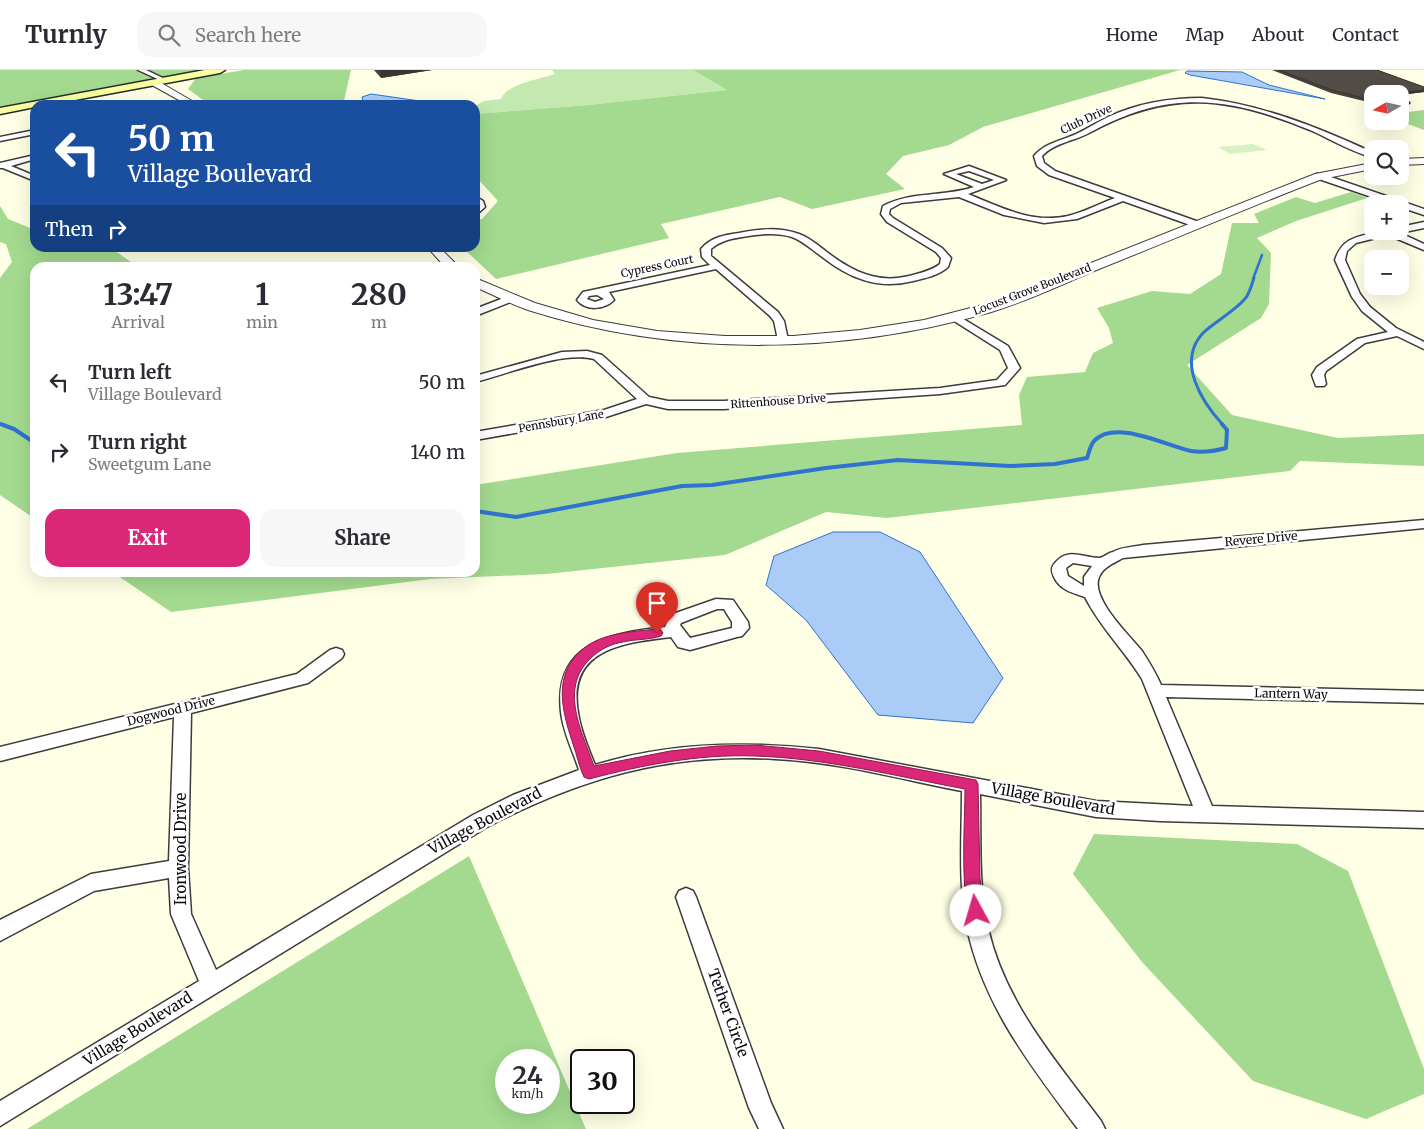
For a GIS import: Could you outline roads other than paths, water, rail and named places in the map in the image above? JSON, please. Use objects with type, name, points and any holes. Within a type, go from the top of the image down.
[{"type":"main road","points":[[58,100],[220,70]]},
{"type":"main road","points":[[0,111],[30,105]]},
{"type":"street","points":[[141,70],[164,80],[184,93],[190,100]]},
{"type":"street","points":[[141,70],[140,72],[153,82],[187,100]]},
{"type":"street","name":"Club Drive","points":[[1202,222],[1145,206],[1047,170],[1038,162],[1039,154],[1081,135],[1116,116],[1180,100],[1217,102],[1277,115],[1294,120],[1364,150]]},
{"type":"street","points":[[0,139],[30,133]]},
{"type":"street","points":[[1347,143],[1364,148]]},
{"type":"street","points":[[1,165],[30,158]]},
{"type":"street","points":[[1409,162],[1424,161]]},
{"type":"street","points":[[1,165],[30,177]]},
{"type":"street","points":[[783,340],[779,321],[774,314],[706,255],[706,249],[712,244],[735,236],[773,232],[788,234],[802,239],[848,271],[862,278],[882,282],[922,276],[944,267],[945,255],[890,220],[885,214],[885,209],[899,200],[960,194],[982,187],[1002,180],[969,168],[948,174],[982,187]]},
{"type":"street","name":"Locust Grove Boulevard","points":[[480,284],[509,299],[587,322],[626,330],[724,339],[783,340],[844,337],[899,329],[984,309],[1319,176],[1364,168]]},
{"type":"street","points":[[1319,176],[1424,212]]},
{"type":"street","points":[[960,194],[1013,215],[1039,220],[1066,218],[1123,198]]},
{"type":"street","points":[[1409,228],[1424,225]]},
{"type":"street","points":[[1364,238],[1356,240],[1343,250],[1340,258],[1357,299],[1372,315],[1398,333],[1424,346]]},
{"type":"street","points":[[1408,240],[1424,247]]},
{"type":"street","points":[[438,252],[448,262]]},
{"type":"street","name":"Cypress Court","points":[[602,293],[606,290],[717,266]]},
{"type":"street","points":[[480,311],[509,299]]},
{"type":"street","name":"Rittenhouse Drive","points":[[645,400],[668,405],[724,405],[940,391],[1001,383],[1014,368],[1004,348],[955,317]]},
{"type":"street","points":[[1320,384],[1318,375],[1321,369],[1358,342],[1368,338],[1398,333]]},
{"type":"street","points":[[480,378],[562,355],[587,354],[598,357],[645,400]]},
{"type":"street","name":"Pennsbury Lane","points":[[480,435],[606,413],[645,400]]},
{"type":"street","name":"Revere Drive","points":[[1101,564],[1119,554],[1143,550],[1424,524]]},
{"type":"street","points":[[1091,593],[1081,591],[1066,583],[1060,574],[1059,567],[1064,562],[1076,558],[1101,564],[1091,577],[1091,593],[1098,607],[1144,667],[1157,691],[1206,814]]},
{"type":"street","points":[[589,773],[569,713],[567,686],[575,666],[594,647],[621,638],[675,631]]},
{"type":"street","name":"Dogwood Drive","points":[[0,754],[302,679],[336,654]]},
{"type":"street","name":"Lantern Way","points":[[1157,691],[1424,697]]},
{"type":"street","name":"Ironwood Drive","points":[[183,708],[178,868],[181,914],[212,984]]},
{"type":"street","name":"Village Boulevard","points":[[0,1114],[484,818],[534,793],[589,773],[624,764],[670,756],[717,751],[755,751],[819,756],[1096,809],[1424,820]]},
{"type":"street","points":[[971,784],[972,878],[977,927],[993,980],[1027,1042],[1093,1129]]},
{"type":"street","points":[[0,931],[91,883],[178,868]]},
{"type":"street","name":"Tether Circle","points":[[686,897],[771,1129]]},
{"type":"water","points":[[1187,71],[1242,72],[1269,85],[1325,99],[1190,75],[1185,73]]},
{"type":"water","points":[[371,94],[413,100],[363,100],[362,97]]},
{"type":"water","points":[[833,532],[880,532],[920,552],[1003,678],[973,723],[878,715],[806,620],[766,585],[774,556]]},
{"type":"waterway","points":[[1253,279],[1262,255]]},
{"type":"waterway","points":[[1223,425],[1200,393],[1192,369],[1192,356],[1195,344],[1203,333],[1244,301],[1254,278]]},
{"type":"waterway","points":[[5,425],[0,424],[14,429],[30,440]]},
{"type":"waterway","points":[[480,512],[516,517],[682,486],[712,485],[826,468],[898,460],[1010,466],[1055,464],[1087,458],[1095,440],[1104,434],[1115,432],[1142,436],[1191,451],[1209,451],[1226,448],[1227,430],[1222,424]]}]
